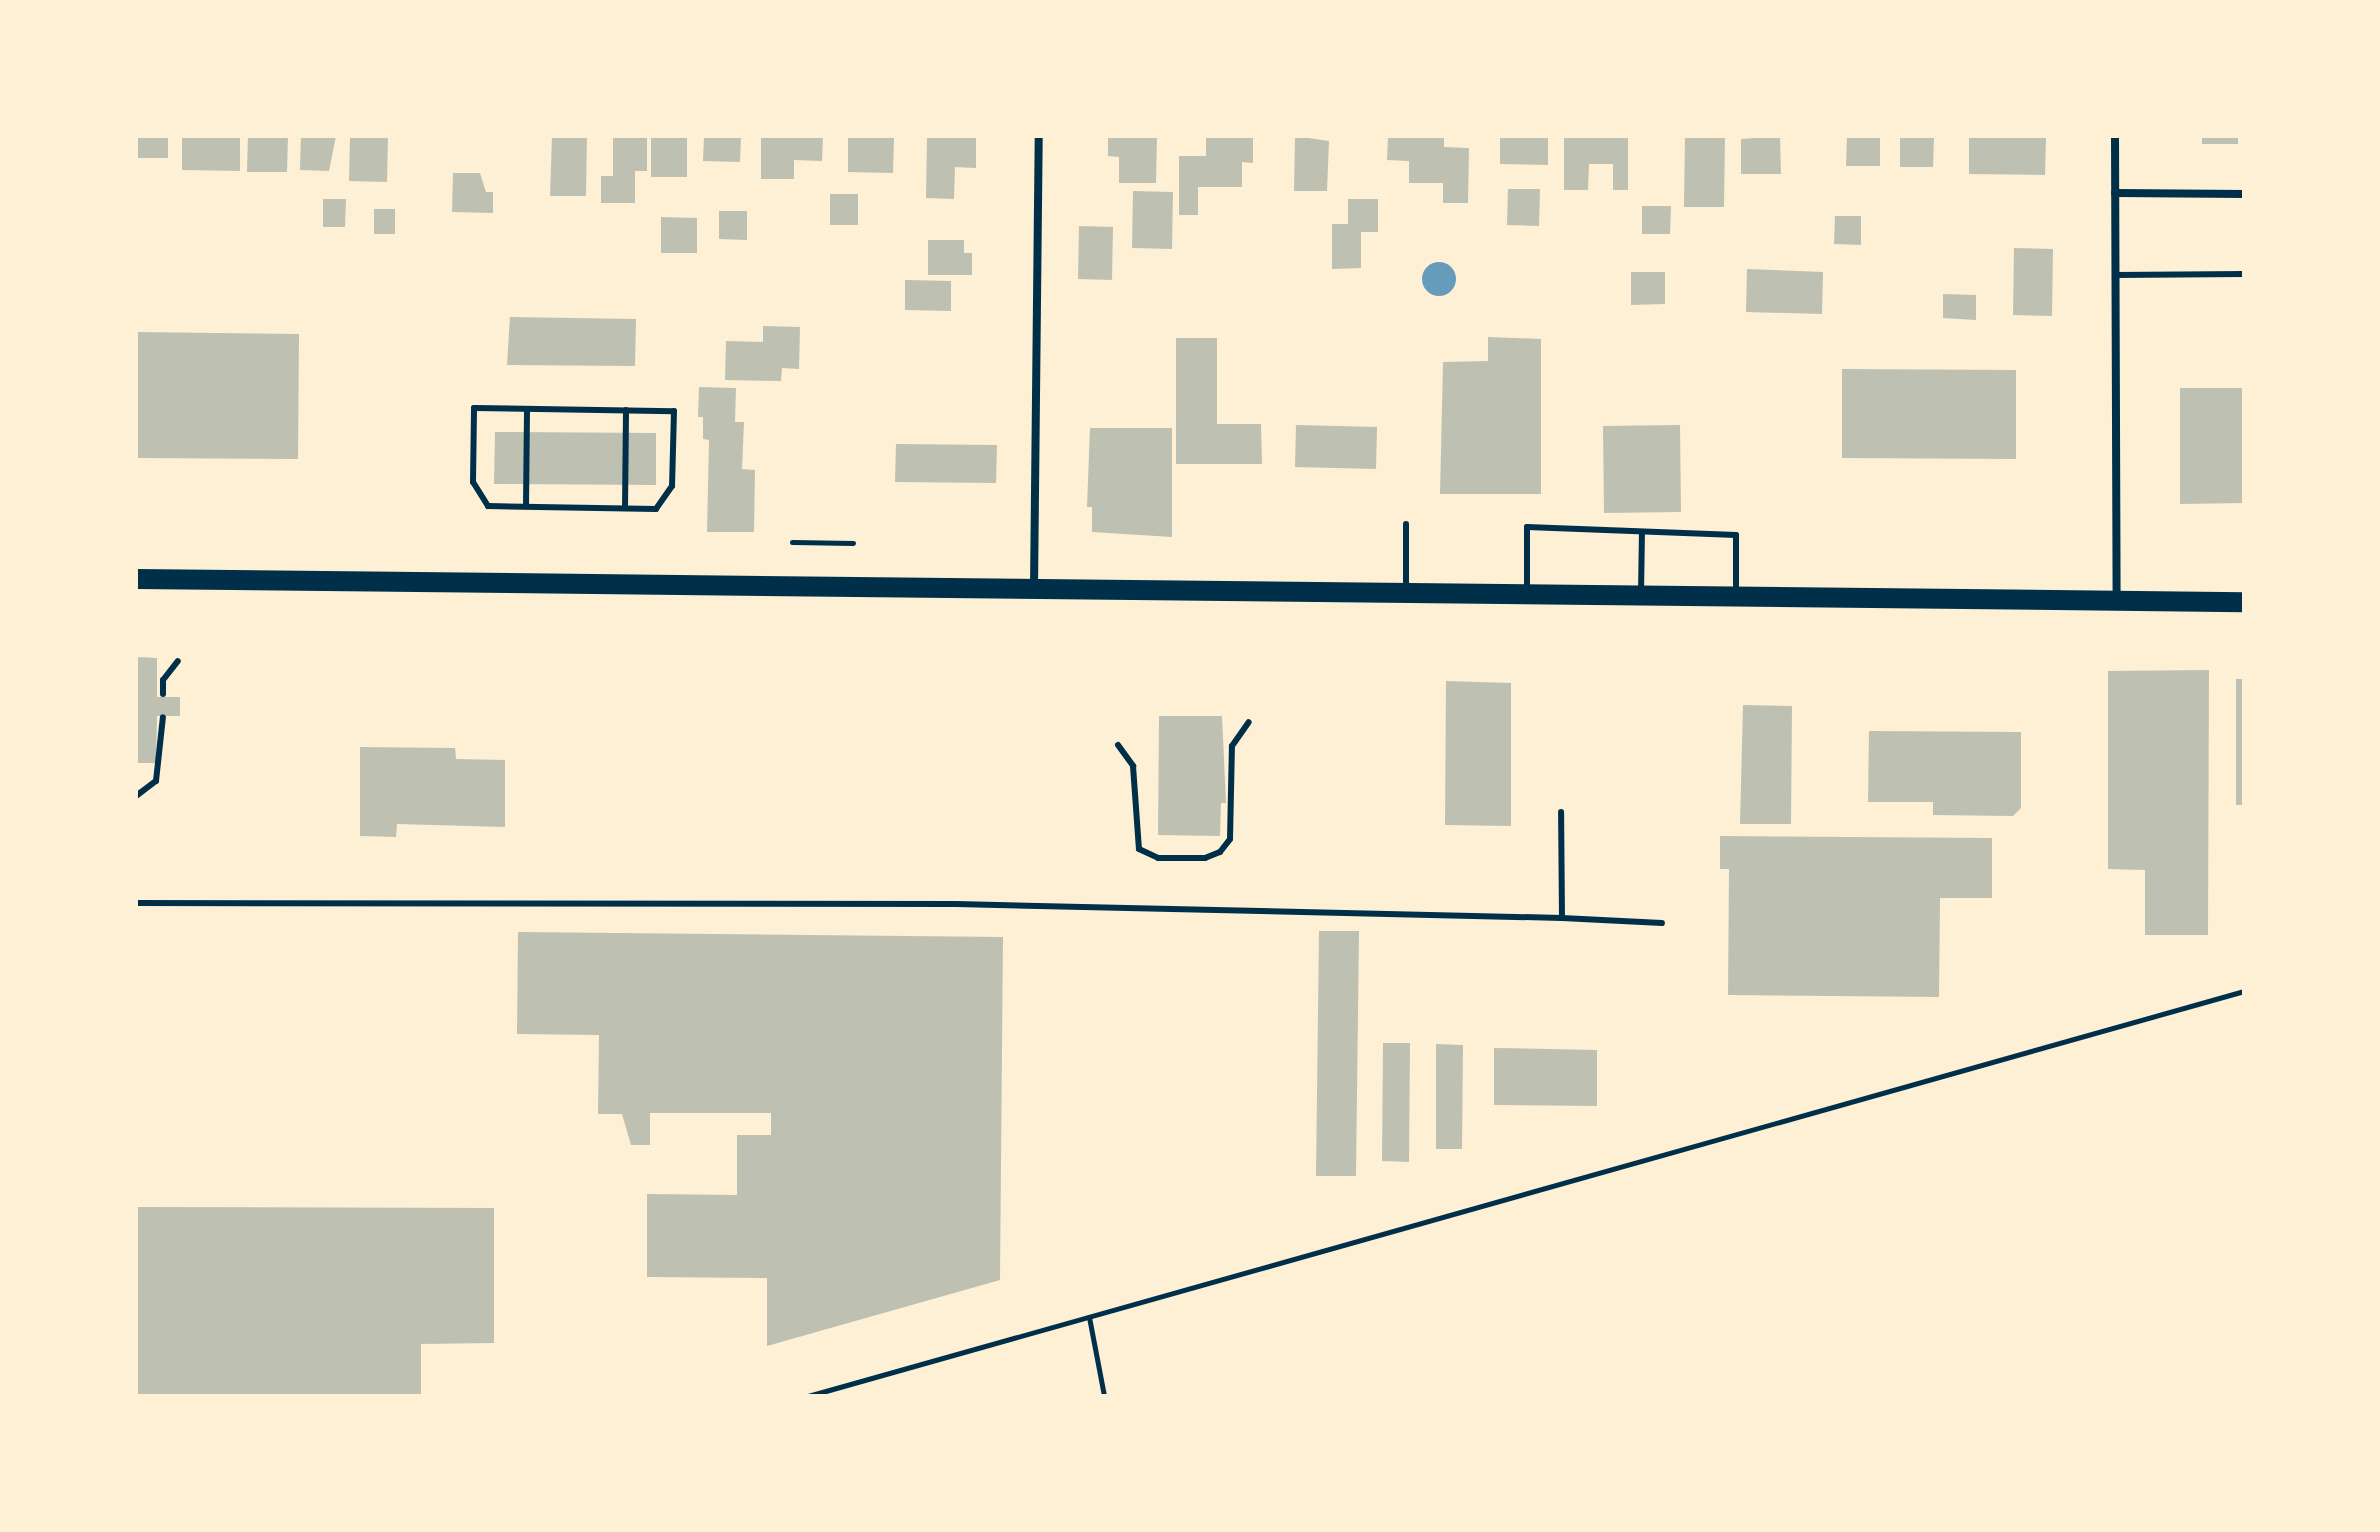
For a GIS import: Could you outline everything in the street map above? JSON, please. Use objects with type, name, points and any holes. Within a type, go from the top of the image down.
[{"type":"main road","points":[[136,579],[2244,602]]},
{"type":"street","points":[[1034,589],[1039,136]]},
{"type":"street","points":[[2115,136],[2117,601]]},
{"type":"street","points":[[2115,193],[2244,194]]},
{"type":"lane","points":[[2116,275],[2244,274]]},
{"type":"lane","points":[[474,408],[527,409],[674,411],[672,486],[656,509],[488,506],[473,482],[474,408]]},
{"type":"lane","points":[[526,506],[527,409]]},
{"type":"lane","points":[[625,508],[626,410]]},
{"type":"lane","points":[[1406,524],[1406,593]]},
{"type":"lane","points":[[1527,594],[1527,527],[1736,535],[1736,597]]},
{"type":"lane","points":[[1641,596],[1642,533]]},
{"type":"lane","points":[[163,694],[163,680],[178,661]]},
{"type":"lane","points":[[136,796],[156,781],[163,717]]},
{"type":"lane","points":[[1118,745],[1133,766],[1139,849],[1158,858],[1205,858],[1220,852],[1230,839],[1232,746],[1249,722]]},
{"type":"lane","points":[[1561,812],[1562,918]]},
{"type":"lane","points":[[136,903],[1017,904],[1662,923]]},
{"type":"path","points":[[792,542],[853,543]]},
{"type":"path","points":[[808,1396],[2244,991]]},
{"type":"path","points":[[1089,1317],[1104,1396]]},
{"type":"water","points":[[1439,262],[1451,267],[1456,279],[1451,291],[1439,296],[1427,291],[1422,279],[1427,267]]},
{"type":"building","points":[[136,136],[168,136],[168,158],[136,158]]},
{"type":"building","points":[[182,136],[240,136],[240,171],[182,170]]},
{"type":"building","points":[[248,136],[288,136],[287,172],[247,172]]},
{"type":"building","points":[[301,136],[336,136],[329,171],[300,170]]},
{"type":"building","points":[[350,136],[388,136],[387,182],[349,181]]},
{"type":"building","points":[[552,136],[587,136],[586,196],[550,196]]},
{"type":"building","points":[[613,136],[647,136],[647,171],[635,171],[635,203],[601,203],[601,176],[613,176]]},
{"type":"building","points":[[651,136],[687,136],[687,177],[651,177]]},
{"type":"building","points":[[704,136],[741,136],[740,162],[703,161]]},
{"type":"building","points":[[761,136],[823,136],[822,161],[794,160],[794,179],[761,179]]},
{"type":"building","points":[[848,136],[894,136],[893,173],[848,172]]},
{"type":"building","points":[[927,136],[976,136],[976,168],[955,167],[954,199],[926,198]]},
{"type":"building","points":[[1108,136],[1157,136],[1156,183],[1119,183],[1119,157],[1108,156]]},
{"type":"building","points":[[1206,136],[1253,136],[1253,163],[1242,162],[1242,187],[1198,187],[1198,215],[1179,215],[1179,156],[1206,156]]},
{"type":"building","points":[[1295,136],[1329,141],[1327,191],[1294,191]]},
{"type":"building","points":[[1388,136],[1444,136],[1444,147],[1469,148],[1468,203],[1443,203],[1443,183],[1409,183],[1409,161],[1387,160]]},
{"type":"building","points":[[1500,136],[1548,136],[1548,165],[1500,164]]},
{"type":"building","points":[[1564,136],[1628,136],[1628,190],[1613,190],[1613,164],[1589,164],[1588,190],[1564,190]]},
{"type":"building","points":[[1685,136],[1725,136],[1724,207],[1684,207]]},
{"type":"building","points":[[1780,136],[1781,174],[1741,174],[1741,139]]},
{"type":"building","points":[[1847,136],[1880,136],[1880,166],[1846,166]]},
{"type":"building","points":[[1900,136],[1934,136],[1933,167],[1900,167]]},
{"type":"building","points":[[1969,136],[2046,136],[2045,175],[1969,174]]},
{"type":"building","points":[[2202,136],[2238,136],[2238,144],[2202,144]]},
{"type":"building","points":[[453,173],[480,173],[486,192],[493,192],[493,213],[452,212]]},
{"type":"building","points":[[1508,189],[1540,189],[1539,226],[1507,225]]},
{"type":"building","points":[[1133,191],[1173,192],[1172,249],[1132,248]]},
{"type":"building","points":[[830,194],[858,194],[858,225],[830,225]]},
{"type":"building","points":[[323,199],[346,199],[345,227],[323,227]]},
{"type":"building","points":[[1348,199],[1378,199],[1378,232],[1361,232],[1361,268],[1332,269],[1332,224],[1348,224]]},
{"type":"building","points":[[1642,206],[1671,206],[1670,234],[1642,234]]},
{"type":"building","points":[[374,209],[395,209],[395,234],[374,234]]},
{"type":"building","points":[[719,211],[747,211],[747,240],[719,239]]},
{"type":"building","points":[[1835,216],[1861,216],[1861,245],[1834,244]]},
{"type":"building","points":[[661,217],[697,218],[697,253],[661,253]]},
{"type":"building","points":[[1079,226],[1113,227],[1112,280],[1078,279]]},
{"type":"building","points":[[928,240],[964,240],[964,253],[972,253],[972,275],[928,275]]},
{"type":"building","points":[[2014,248],[2053,249],[2052,316],[2013,315]]},
{"type":"building","points":[[1747,269],[1823,272],[1822,314],[1746,312]]},
{"type":"building","points":[[1631,272],[1665,272],[1665,304],[1631,305]]},
{"type":"building","points":[[905,280],[951,281],[951,311],[905,310]]},
{"type":"building","points":[[1943,294],[1976,295],[1976,320],[1943,318]]},
{"type":"building","points":[[510,317],[636,319],[635,366],[507,365]]},
{"type":"building","points":[[763,326],[800,327],[799,369],[782,368],[781,381],[725,380],[726,341],[763,342]]},
{"type":"building","points":[[136,332],[299,334],[298,459],[136,458]]},
{"type":"building","points":[[1488,337],[1541,339],[1541,494],[1440,494],[1443,362],[1488,361]]},
{"type":"building","points":[[1176,338],[1217,338],[1217,424],[1261,424],[1262,464],[1176,464]]},
{"type":"building","points":[[1842,369],[2016,370],[2016,459],[1842,458]]},
{"type":"building","points":[[699,387],[736,388],[735,422],[744,422],[742,469],[755,470],[754,532],[707,532],[709,440],[703,439],[703,417],[698,417]]},
{"type":"building","points":[[2180,388],[2244,388],[2244,503],[2180,504]]},
{"type":"building","points":[[1296,425],[1377,427],[1376,469],[1295,467]]},
{"type":"building","points":[[1680,425],[1681,512],[1604,513],[1603,426]]},
{"type":"building","points":[[1090,428],[1172,428],[1172,537],[1092,532],[1092,507],[1087,507]]},
{"type":"building","points":[[495,432],[656,433],[656,485],[494,484]]},
{"type":"building","points":[[896,444],[997,445],[996,483],[895,482]]},
{"type":"building","points":[[136,657],[157,658],[157,697],[180,697],[180,716],[157,716],[156,763],[136,763]]},
{"type":"building","points":[[2209,670],[2208,935],[2145,935],[2145,870],[2108,869],[2108,671]]},
{"type":"building","points":[[2236,679],[2244,679],[2244,805],[2236,805]]},
{"type":"building","points":[[1446,681],[1511,683],[1511,826],[1445,825]]},
{"type":"building","points":[[1743,705],[1792,706],[1791,824],[1740,824]]},
{"type":"building","points":[[1159,716],[1222,716],[1226,803],[1221,803],[1220,836],[1158,835]]},
{"type":"building","points":[[1869,731],[2021,732],[2021,808],[2013,816],[1933,815],[1933,802],[1868,802]]},
{"type":"building","points":[[360,747],[455,748],[456,759],[505,760],[505,827],[397,824],[396,837],[360,836]]},
{"type":"building","points":[[1720,836],[1992,838],[1992,898],[1940,898],[1939,997],[1728,995],[1729,869],[1720,869]]},
{"type":"building","points":[[1319,931],[1359,931],[1356,1176],[1316,1176]]},
{"type":"building","points":[[518,932],[1003,937],[1000,1280],[767,1346],[767,1278],[647,1277],[647,1194],[737,1195],[737,1135],[771,1135],[771,1113],[650,1113],[650,1145],[631,1145],[622,1114],[598,1114],[599,1035],[517,1034]]},
{"type":"building","points":[[1383,1043],[1410,1043],[1409,1162],[1382,1161]]},
{"type":"building","points":[[1436,1044],[1463,1045],[1462,1149],[1436,1149]]},
{"type":"building","points":[[1494,1048],[1597,1050],[1597,1106],[1494,1105]]},
{"type":"building","points":[[136,1207],[494,1208],[494,1343],[421,1344],[421,1396],[136,1396]]}]
